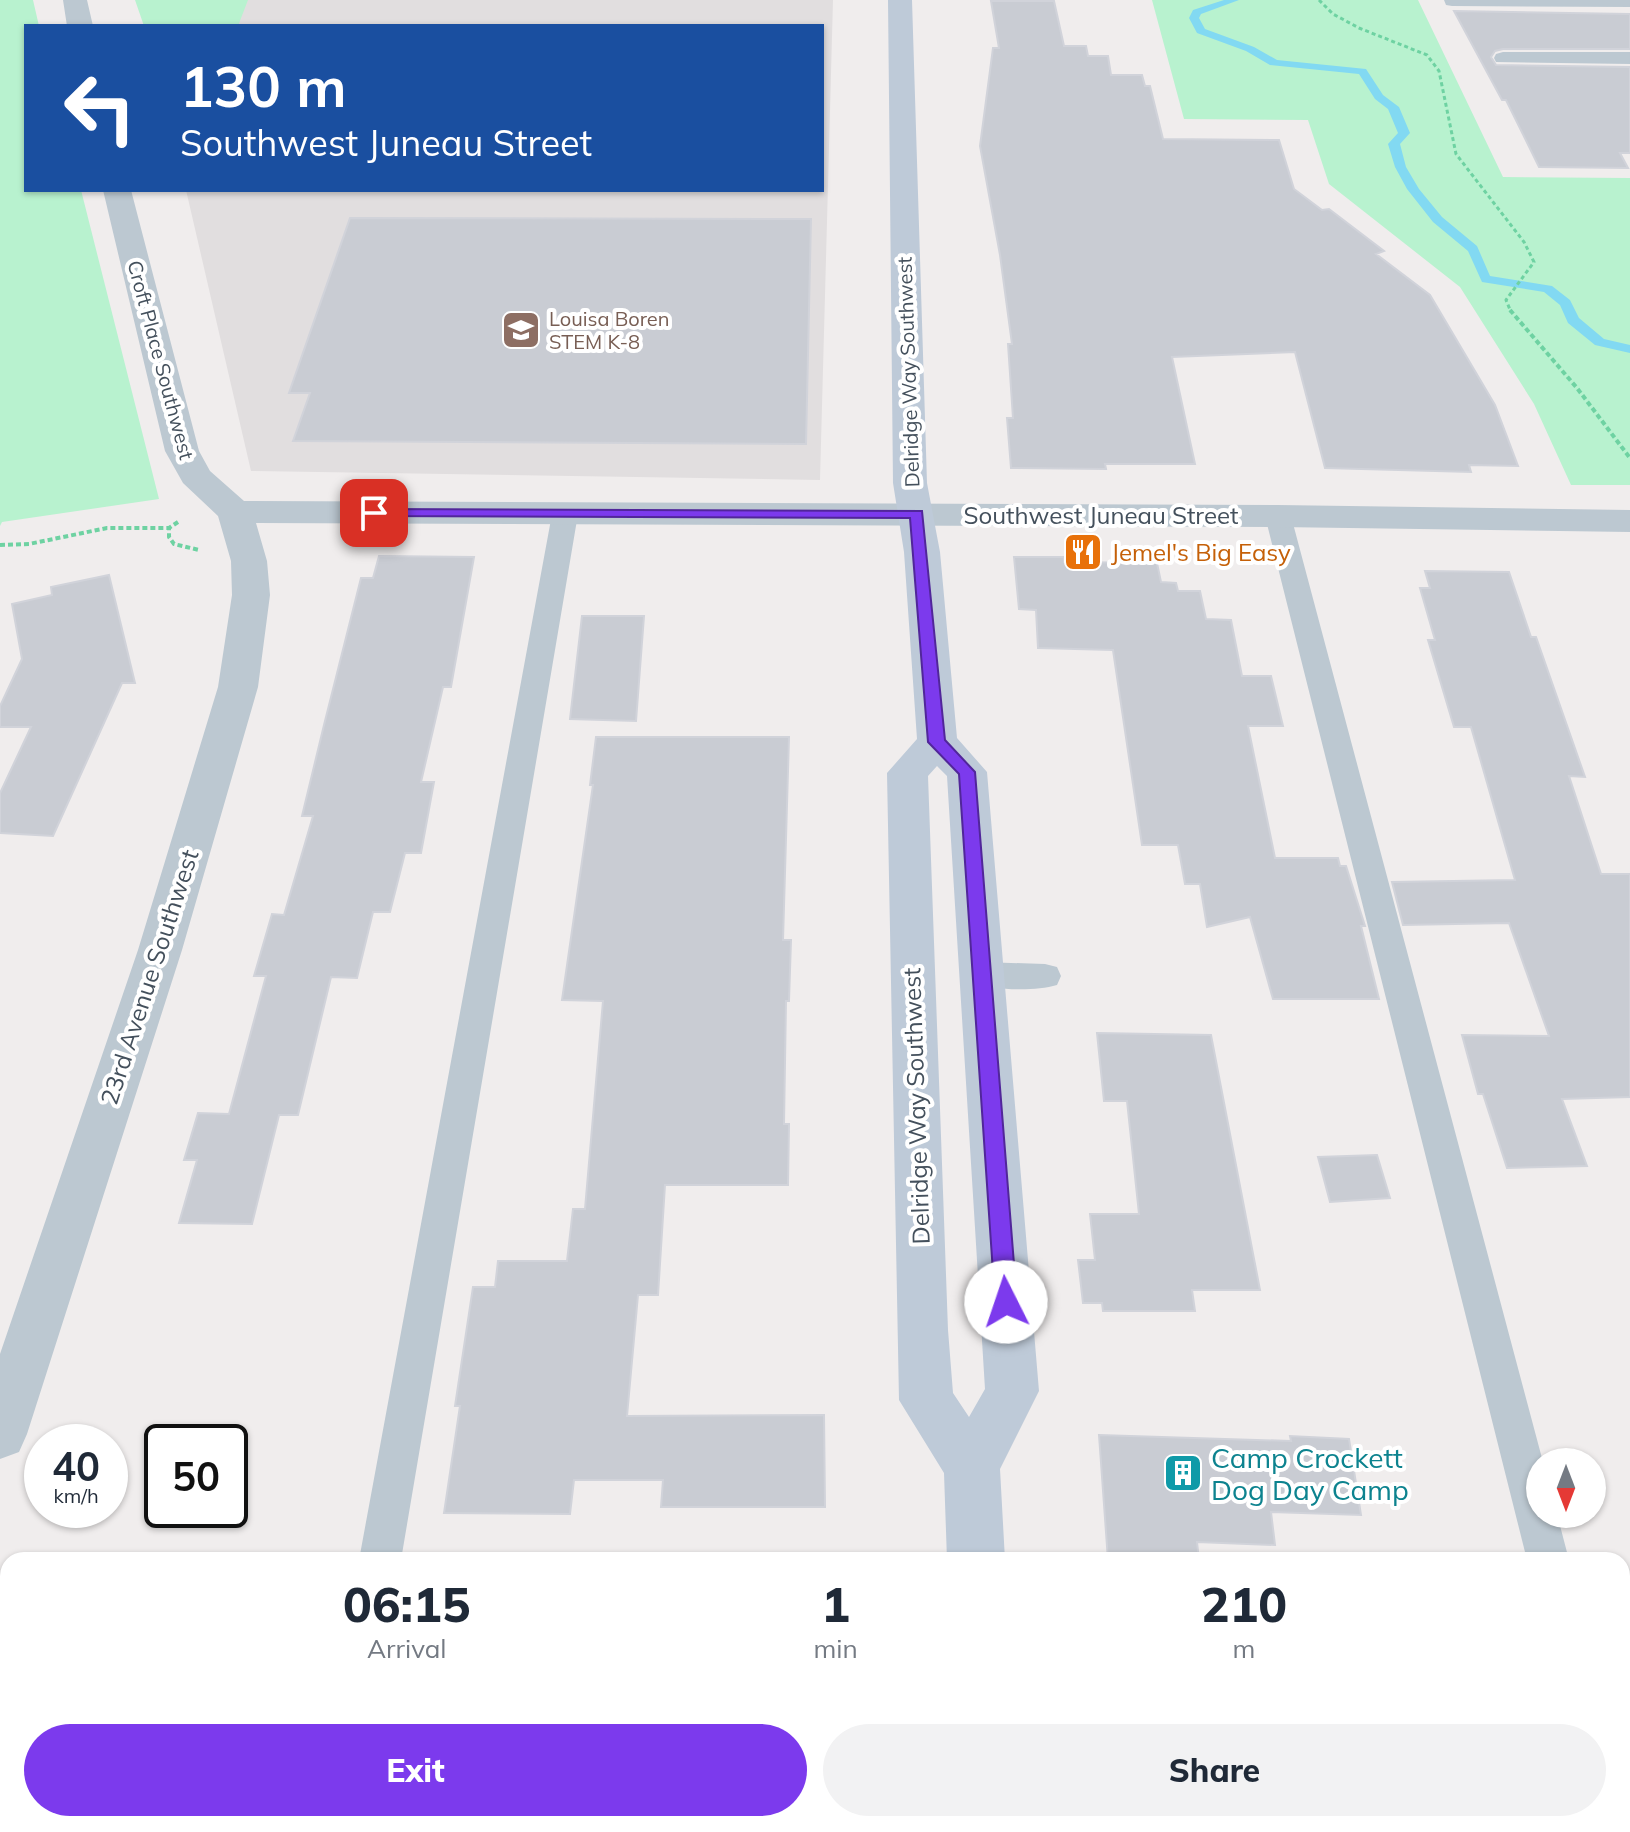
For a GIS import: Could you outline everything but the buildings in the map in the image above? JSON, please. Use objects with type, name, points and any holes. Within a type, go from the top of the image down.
[{"type":"main road","name":"Delridge Way Southwest","points":[[900,0],[910,483],[917,514],[937,742],[907,773],[922,1330],[926,1400],[972,1467]]},
{"type":"main road","points":[[937,742],[967,772],[1012,1391],[972,1467],[976,1552]]},
{"type":"street","points":[[75,0],[80,24]]},
{"type":"street","name":"Croft Place Southwest","points":[[117,192],[182,451],[195,476],[235,512]]},
{"type":"street","name":"Southwest Juneau Street","points":[[235,512],[1278,516],[1630,521]]},
{"type":"street","name":"23rd Avenue Southwest","points":[[0,1434],[160,950],[238,687],[251,595],[249,561],[235,512]]},
{"type":"lane","points":[[1452,1],[1630,2]]},
{"type":"lane","points":[[1503,58],[1630,58]]},
{"type":"lane","points":[[381,1552],[565,514]]},
{"type":"lane","points":[[1278,516],[1546,1552]]},
{"type":"lane","points":[[983,974],[1045,976]]},
{"type":"path","points":[[1319,0],[1333,14],[1359,28],[1427,55],[1439,71],[1456,154],[1524,242],[1534,262],[1506,300],[1522,326],[1577,388],[1630,458]]},
{"type":"path","points":[[0,545],[29,544],[107,528],[169,528],[185,518]]},
{"type":"path","points":[[169,528],[169,537],[174,544],[203,551]]},
{"type":"shaded area","name":"Louisa Boren STEM K-8","points":[[182,0],[833,0],[820,480],[251,471],[186,192],[824,192],[824,24],[170,24]]},
{"type":"green space","points":[[0,0],[33,0],[39,24],[24,24],[24,192],[82,192],[159,499],[2,522],[0,526]]},
{"type":"green space","points":[[135,0],[248,0],[239,24],[143,24]]},
{"type":"green space","points":[[1152,0],[1418,0],[1503,177],[1630,178],[1630,485],[1571,485],[1534,404],[1460,287],[1329,184],[1308,120],[1184,119]]},
{"type":"waterway","points":[[1234,0],[1197,12],[1194,18],[1201,31],[1250,49],[1274,63],[1362,71],[1379,97],[1393,107],[1404,133],[1394,144],[1406,178],[1438,219],[1473,249],[1486,279],[1548,289],[1566,303],[1573,320],[1600,342],[1630,349]]},
{"type":"place","name":"Louisa Boren STEM K-8","points":[[521,330]]},
{"type":"place","name":"Jemel's Big Easy","points":[[1083,552]]},
{"type":"place","name":"Camp Crockett Dog Day Camp","points":[[1183,1473]]},
{"type":"route","points":[[374,513],[917,514],[937,742],[967,772],[1006,1302]]}]
